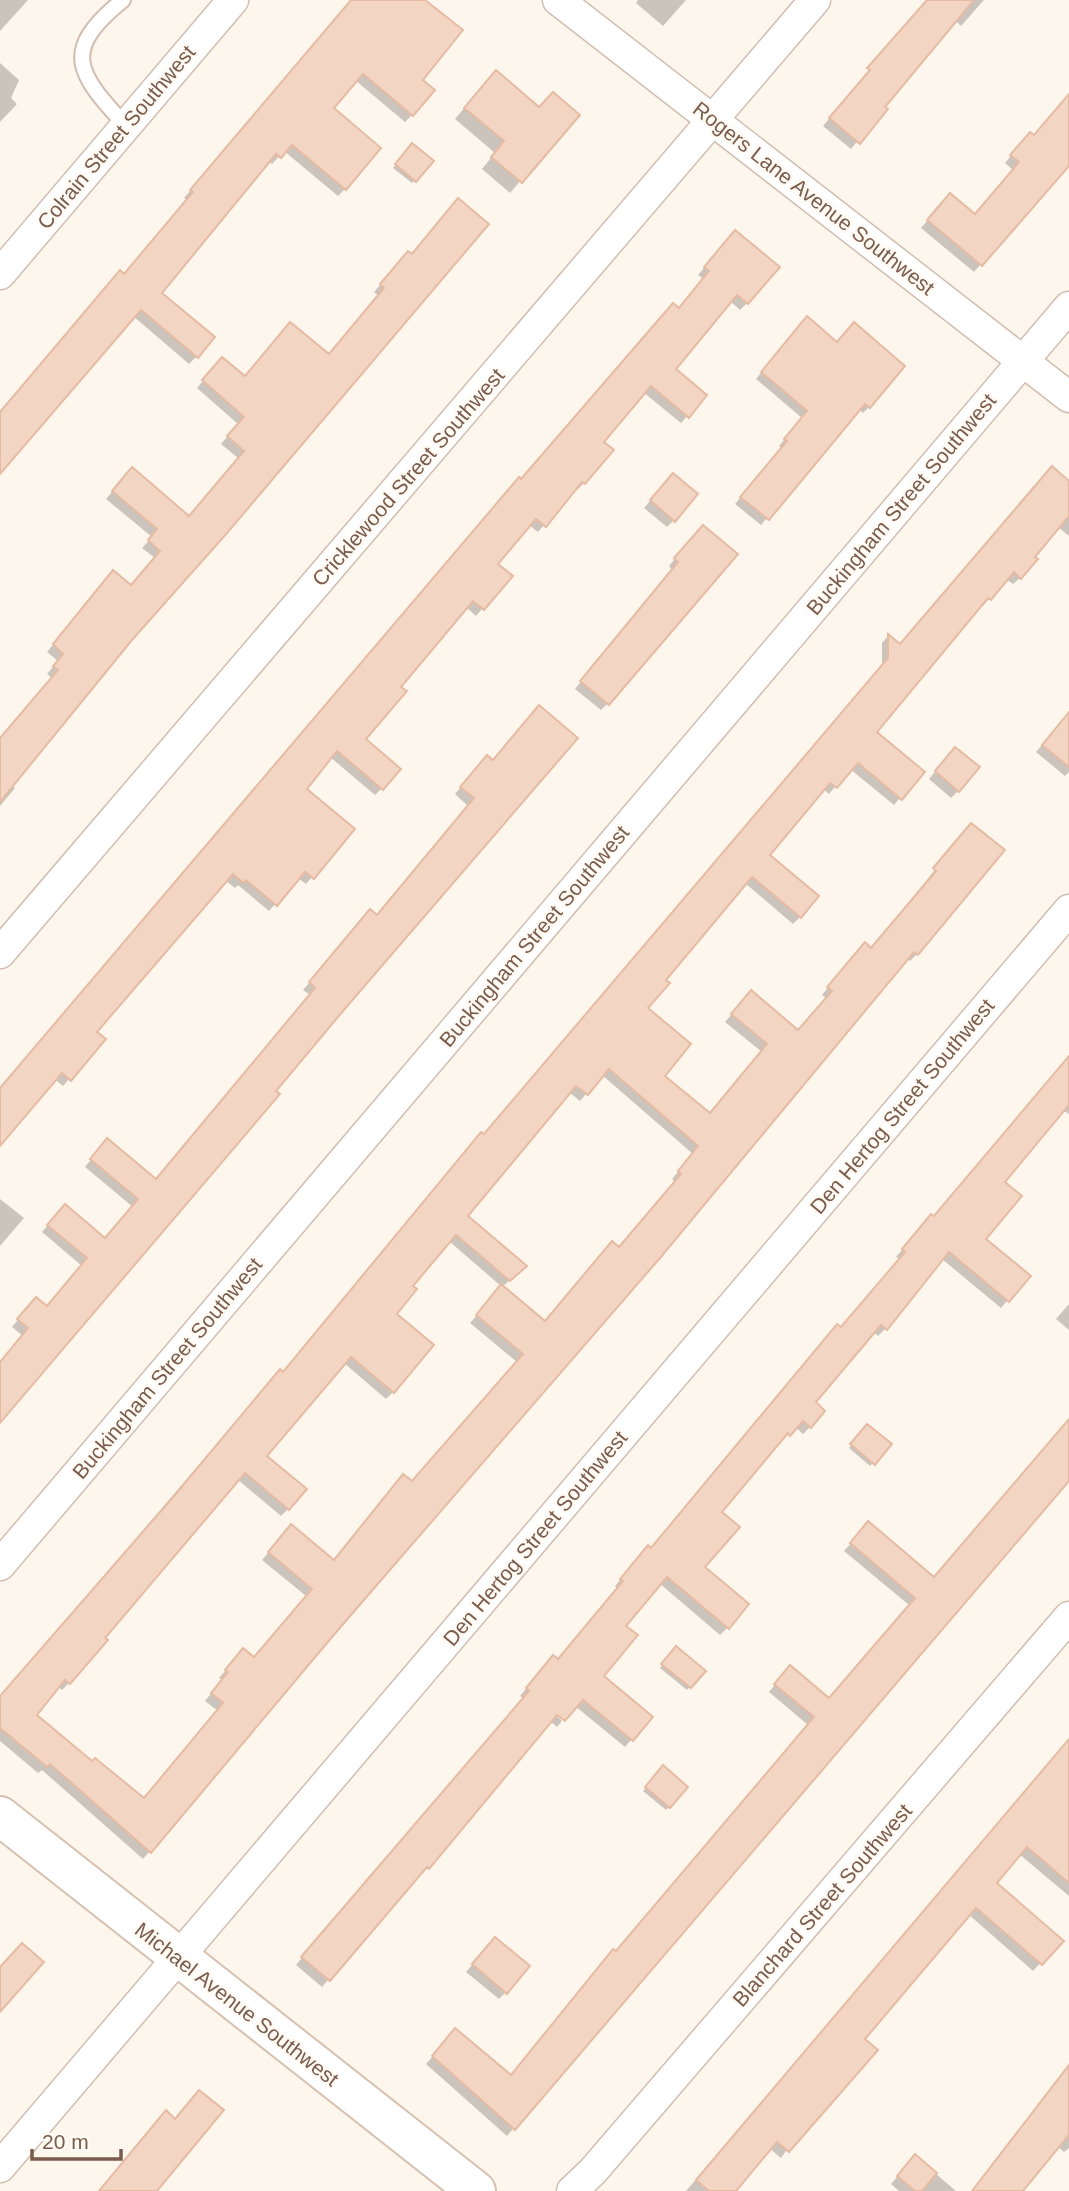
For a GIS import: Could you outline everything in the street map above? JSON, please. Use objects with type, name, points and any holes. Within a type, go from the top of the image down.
[{"type":"street","name":"Colrain Street Southwest","points":[[0,274],[233,0]]},
{"type":"street","name":"Rogers Lane Avenue Southwest","points":[[558,0],[1069,397]]},
{"type":"street","name":"Cricklewood Street Southwest","points":[[0,953],[815,0]]},
{"type":"street","name":"Buckingham Street Southwest","points":[[0,1565],[1069,307]]},
{"type":"street","name":"Den Hertog Street Southwest","points":[[0,2166],[1069,910]]},
{"type":"street","name":"Blanchard Street Southwest","points":[[572,2191],[593,2171],[1069,1617]]},
{"type":"street","name":"Michael Avenue Southwest","points":[[0,1816],[475,2191]]},
{"type":"lane","points":[[123,0],[97,22],[85,38],[81,57],[86,76],[99,97],[126,126]]},
{"type":"building","points":[[351,0],[425,0],[463,30],[423,80],[435,90],[413,116],[363,74],[334,108],[381,148],[346,190],[292,145],[281,158],[276,154],[162,293],[215,337],[198,358],[141,310],[0,474],[0,412],[120,270],[124,274],[193,192],[190,190]]},
{"type":"building","points":[[927,0],[974,0],[885,107],[888,109],[860,144],[829,118],[870,70],[867,68]]},
{"type":"building","points":[[496,70],[539,107],[553,92],[580,115],[522,183],[491,157],[504,141],[464,108]]},
{"type":"building","points":[[1069,94],[1069,166],[982,266],[927,220],[950,193],[975,214],[1019,162],[1010,155],[1030,132],[1034,135]]},
{"type":"building","points":[[412,143],[434,161],[416,182],[395,164]]},
{"type":"building","points":[[458,198],[489,224],[227,533],[132,640],[0,802],[0,738],[58,670],[53,666],[63,654],[53,644],[113,570],[131,585],[160,551],[148,540],[157,529],[112,491],[132,467],[189,516],[244,451],[227,436],[244,417],[202,380],[222,357],[245,376],[290,322],[329,354],[384,288],[380,284],[408,251],[412,254]]},
{"type":"building","points":[[735,230],[780,267],[748,304],[737,295],[676,369],[707,395],[689,418],[651,386],[604,442],[614,450],[585,484],[582,482],[546,527],[536,519],[498,564],[513,576],[484,610],[473,601],[401,687],[407,691],[366,739],[401,769],[383,790],[337,751],[307,789],[355,829],[314,879],[305,872],[277,906],[246,880],[243,883],[233,874],[97,1032],[106,1039],[71,1081],[62,1073],[0,1146],[0,1088],[519,477],[521,479],[673,303],[679,308],[709,271],[704,267]]},
{"type":"building","points":[[807,316],[837,342],[854,322],[905,366],[870,408],[865,404],[769,520],[740,497],[787,441],[784,439],[807,411],[761,372]]},
{"type":"building","points":[[1052,466],[1069,481],[1069,516],[1035,557],[1038,559],[1021,579],[1014,572],[991,600],[988,598],[877,732],[925,772],[902,800],[858,763],[837,788],[830,783],[770,855],[819,896],[801,918],[752,877],[666,980],[670,983],[648,1008],[691,1044],[665,1076],[710,1113],[767,1044],[731,1014],[751,990],[798,1030],[832,991],[827,987],[865,942],[871,948],[936,871],[933,868],[971,823],[1005,850],[918,955],[914,952],[660,1258],[337,1631],[151,1853],[50,1764],[47,1767],[0,1728],[0,1696],[280,1369],[283,1372],[481,1132],[484,1134],[888,658],[888,634],[900,644]],"holes":[[[609,1069],[698,1146],[678,1171],[681,1174],[619,1247],[612,1241],[545,1321],[501,1284],[476,1315],[523,1354],[412,1481],[403,1474],[334,1560],[291,1524],[268,1552],[312,1589],[254,1657],[243,1648],[225,1670],[228,1672],[211,1693],[223,1703],[144,1798],[95,1758],[92,1761],[37,1715],[65,1680],[70,1684],[108,1640],[105,1638],[245,1473],[289,1510],[307,1489],[267,1456],[351,1357],[394,1393],[434,1345],[397,1314],[417,1289],[413,1286],[456,1235],[510,1281],[527,1266],[468,1216],[576,1086],[588,1095]]]},
{"type":"building","points":[[673,473],[698,494],[675,522],[650,500]]},
{"type":"building","points":[[703,525],[738,554],[609,705],[580,681],[678,562],[674,558]]},
{"type":"building","points":[[539,705],[578,738],[343,1011],[276,1091],[280,1094],[0,1423],[0,1362],[28,1328],[17,1319],[36,1297],[47,1306],[87,1258],[47,1225],[65,1204],[105,1238],[138,1199],[90,1159],[107,1138],[156,1179],[315,988],[309,982],[370,909],[377,915],[474,798],[460,787],[487,755],[493,760]]},
{"type":"building","points":[[1069,712],[1069,767],[1042,745]]},
{"type":"building","points":[[955,747],[980,767],[959,792],[935,771]]},
{"type":"building","points":[[1069,1056],[1069,1105],[1005,1182],[1022,1196],[986,1239],[1031,1276],[1009,1302],[949,1252],[887,1330],[881,1325],[816,1402],[825,1411],[811,1428],[803,1421],[790,1436],[788,1433],[722,1512],[740,1527],[705,1567],[749,1604],[729,1629],[667,1577],[626,1626],[638,1635],[604,1676],[653,1717],[633,1741],[583,1700],[565,1721],[557,1715],[429,1869],[427,1867],[330,1981],[301,1957],[529,1691],[526,1688],[553,1655],[558,1659],[623,1581],[620,1579],[648,1545],[651,1548],[837,1324],[841,1327],[905,1252],[902,1249],[931,1214],[934,1216]]},
{"type":"building","points":[[1069,1419],[1069,1481],[515,2130],[432,2056],[455,2028],[511,2075],[613,1949],[616,1951],[814,1717],[774,1684],[790,1665],[829,1698],[915,1598],[850,1543],[868,1521],[934,1577]]},
{"type":"building","points":[[867,1424],[892,1444],[875,1465],[850,1444]]},
{"type":"building","points":[[676,1646],[706,1671],[691,1688],[661,1664]]},
{"type":"building","points":[[1069,1739],[1069,1883],[1027,1847],[997,1883],[1064,1941],[1042,1965],[976,1908],[865,2039],[878,2050],[789,2152],[777,2142],[736,2191],[709,2191],[696,2180]]},
{"type":"building","points":[[663,1765],[688,1787],[670,1808],[645,1787]]},
{"type":"building","points":[[495,1937],[530,1966],[507,1994],[472,1964]]},
{"type":"building","points":[[22,1943],[44,1962],[0,2012],[0,1967]]},
{"type":"building","points":[[1069,2065],[1069,2135],[1023,2191],[972,2191]]},
{"type":"building","points":[[199,2090],[224,2110],[157,2191],[99,2191],[166,2110],[175,2119]]},
{"type":"building","points":[[915,2154],[937,2173],[922,2191],[915,2191],[897,2176]]}]
